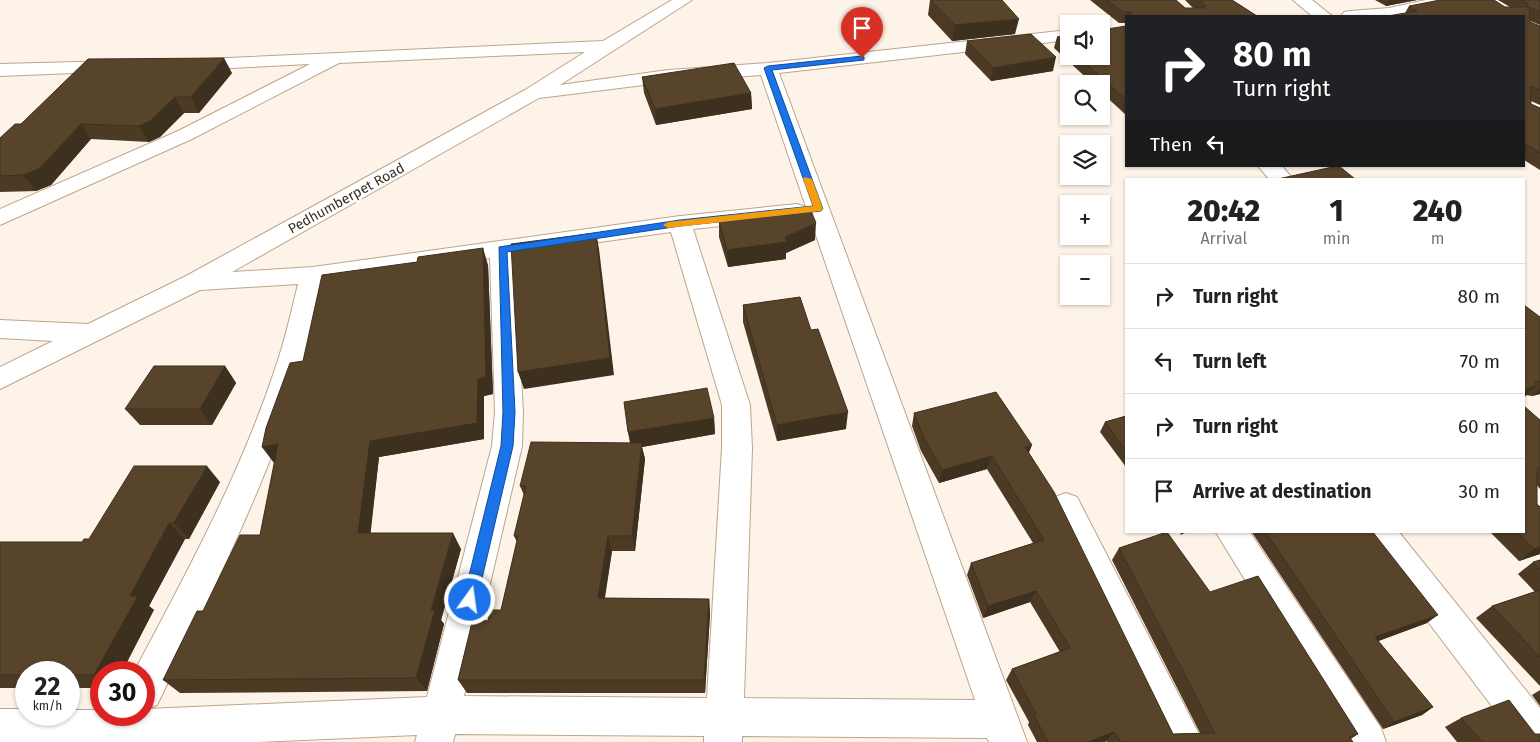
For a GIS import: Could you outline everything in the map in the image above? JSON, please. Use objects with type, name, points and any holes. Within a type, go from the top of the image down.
[{"type":"street","name":"Pedhumberpet Road","points":[[0,379],[89,333],[195,282],[532,94],[684,0]]},
{"type":"street","points":[[1301,0],[1322,15]]},
{"type":"street","points":[[1391,15],[1454,0]]},
{"type":"street","points":[[532,94],[668,76],[768,68],[1060,36]]},
{"type":"street","points":[[170,65],[607,46]]},
{"type":"street","points":[[0,218],[185,135],[339,57]]},
{"type":"street","points":[[0,70],[131,66]]},
{"type":"street","points":[[70,88],[91,68]]},
{"type":"street","points":[[0,728],[1004,731],[768,68]]},
{"type":"street","points":[[1270,167],[1281,178]]},
{"type":"street","points":[[195,282],[314,275],[502,250],[680,223],[818,209]]},
{"type":"street","points":[[680,223],[736,405],[738,448],[723,730]]},
{"type":"street","points":[[438,728],[507,446],[509,412],[502,250]]},
{"type":"street","points":[[155,670],[207,568],[250,473],[286,379],[314,275]]},
{"type":"street","points":[[0,329],[89,333]]},
{"type":"street","points":[[1066,506],[1184,742]]},
{"type":"street","points":[[1232,533],[1367,742]]},
{"type":"street","points":[[1380,533],[1540,738]]},
{"type":"building","points":[[930,0],[1002,0],[1019,19],[955,25]]},
{"type":"building","points":[[1106,0],[1176,0],[1185,8],[1204,8],[1206,6],[1200,0],[1232,0],[1255,15],[1131,15],[1131,12],[1123,12]]},
{"type":"building","points":[[1440,0],[1494,0],[1505,7],[1528,7],[1528,4],[1521,0],[1540,0],[1540,12],[1529,7],[1530,22],[1540,26],[1540,90],[1530,86],[1531,104],[1540,108],[1540,153],[1525,144],[1525,15],[1394,15],[1417,11],[1409,6]]},
{"type":"building","points":[[1125,26],[1125,99],[1110,85],[1110,75],[1099,75],[1088,65],[1110,65],[1110,29]]},
{"type":"building","points":[[1031,34],[1056,57],[993,68],[967,41]]},
{"type":"building","points":[[224,58],[191,97],[175,97],[150,121],[139,126],[81,124],[39,169],[23,175],[0,176],[0,138],[15,124],[21,124],[88,59]]},
{"type":"building","points":[[734,63],[751,93],[655,109],[642,77]]},
{"type":"building","points":[[1340,167],[1354,178],[1283,178]]},
{"type":"building","points":[[810,208],[816,223],[785,237],[787,242],[727,250],[719,221]]},
{"type":"building","points":[[596,233],[610,358],[518,372],[511,244]]},
{"type":"building","points":[[483,248],[486,377],[478,379],[477,423],[370,441],[358,533],[453,533],[431,610],[435,610],[416,678],[163,680],[197,611],[203,611],[240,535],[260,535],[278,444],[262,447],[266,428],[290,363],[303,361],[322,275],[417,262],[418,257]]},
{"type":"building","points":[[800,297],[811,330],[818,329],[848,412],[777,425],[743,305]]},
{"type":"building","points":[[1525,306],[1540,317],[1540,382],[1536,381],[1535,386],[1525,390]]},
{"type":"building","points":[[154,366],[225,366],[200,409],[125,409]]},
{"type":"building","points":[[707,388],[714,418],[628,432],[624,402]]},
{"type":"building","points":[[996,392],[1032,445],[1025,447],[1054,492],[1173,734],[1215,733],[1119,548],[1164,533],[1168,533],[1210,592],[1258,576],[1358,734],[1349,737],[1353,742],[1121,742],[1114,732],[1088,742],[1048,742],[1034,715],[1036,714],[1012,669],[1070,648],[1036,591],[988,606],[971,563],[1044,540],[992,456],[942,470],[924,438],[914,413]]},
{"type":"building","points":[[1525,407],[1540,420],[1540,468],[1537,469],[1537,504],[1540,507],[1540,547],[1534,549],[1518,533],[1525,533]]},
{"type":"building","points":[[1125,416],[1125,450],[1105,422]]},
{"type":"building","points":[[531,442],[642,443],[632,536],[608,536],[598,598],[709,599],[704,680],[458,680],[475,610],[476,620],[488,621],[490,610],[501,610],[518,536],[514,536],[526,486],[520,486]]},
{"type":"building","points":[[134,466],[207,466],[174,523],[169,523],[130,596],[138,596],[102,661],[90,661],[90,675],[80,675],[80,661],[15,661],[15,675],[0,675],[0,542],[82,542],[84,539],[89,539]]},
{"type":"building","points":[[1266,533],[1374,533],[1438,615],[1375,637],[1433,707],[1394,722]]},
{"type":"building","points":[[1540,560],[1540,569],[1533,562]]},
{"type":"building","points":[[1540,590],[1540,657],[1492,606]]},
{"type":"building","points":[[1509,700],[1535,734],[1540,734],[1540,742],[1482,742],[1461,718]]},
{"type":"slow traffic","points":[[668,225],[818,209],[807,179]]},
{"type":"route","points":[[470,600],[507,446],[509,412],[502,250],[680,223],[818,209],[768,68],[862,58]]}]
